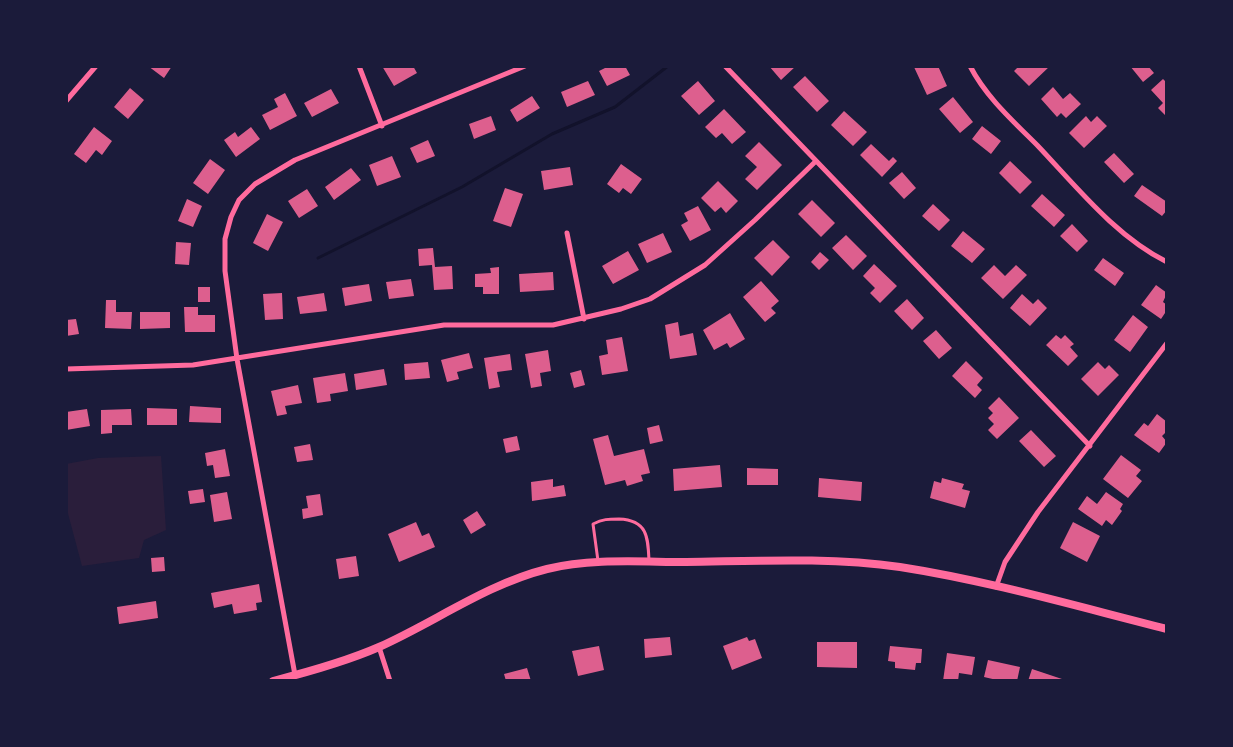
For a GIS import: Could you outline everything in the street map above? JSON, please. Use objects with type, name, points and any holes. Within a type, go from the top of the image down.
[{"type":"main road","points":[[273,681],[379,647],[485,593],[528,575],[556,568],[598,563],[808,561],[874,564],[928,572],[996,587],[1167,629]]},
{"type":"street","points":[[66,101],[96,66]]},
{"type":"street","points":[[360,66],[382,126]]},
{"type":"street","points":[[295,675],[237,359],[225,271],[226,238],[231,217],[239,200],[255,184],[295,160],[526,66]]},
{"type":"street","points":[[725,66],[1090,446]]},
{"type":"street","points":[[970,66],[984,88],[1000,107],[1101,212],[1152,254],[1167,262]]},
{"type":"street","points":[[66,369],[193,365],[444,325],[553,325],[584,319],[650,299],[704,265],[755,220],[816,161]]},
{"type":"street","points":[[567,233],[584,319]]},
{"type":"street","points":[[996,587],[1005,562],[1038,512],[1167,343]]},
{"type":"street","points":[[379,647],[390,681]]},
{"type":"lane","points":[[598,563],[593,524],[603,518],[632,519],[644,529],[648,541],[649,562]]},
{"type":"shaded area","points":[[161,456],[166,530],[144,540],[139,558],[82,566],[66,506],[66,464],[98,458]]},
{"type":"building","points":[[148,66],[172,66],[164,78]]},
{"type":"building","points":[[382,66],[413,66],[417,73],[394,86]]},
{"type":"building","points":[[609,66],[625,66],[630,75],[607,86],[599,71]]},
{"type":"building","points":[[769,66],[796,66],[781,80]]},
{"type":"building","points":[[938,66],[947,86],[927,95],[914,67]]},
{"type":"building","points":[[1019,66],[1050,66],[1029,86],[1014,71]]},
{"type":"building","points":[[1130,66],[1148,66],[1154,73],[1143,82]]},
{"type":"building","points":[[805,76],[829,101],[817,112],[793,87]]},
{"type":"building","points":[[1163,79],[1167,83],[1167,117],[1158,108],[1163,103],[1151,90]]},
{"type":"building","points":[[588,81],[595,95],[567,107],[561,92]]},
{"type":"building","points":[[698,81],[715,101],[699,115],[681,96]]},
{"type":"building","points":[[1053,87],[1063,99],[1070,93],[1081,104],[1066,118],[1061,113],[1057,117],[1041,99]]},
{"type":"building","points":[[130,88],[144,100],[128,119],[114,107]]},
{"type":"building","points":[[331,89],[339,103],[312,117],[304,103]]},
{"type":"building","points":[[285,93],[297,116],[270,130],[262,115],[278,107],[274,99]]},
{"type":"building","points":[[532,96],[540,108],[517,122],[510,110]]},
{"type":"building","points":[[953,97],[973,122],[960,133],[939,109]]},
{"type":"building","points":[[724,109],[746,132],[732,144],[722,133],[716,138],[705,127]]},
{"type":"building","points":[[844,111],[867,132],[853,146],[831,125]]},
{"type":"building","points":[[491,116],[496,130],[474,139],[469,124]]},
{"type":"building","points":[[1086,116],[1091,122],[1097,116],[1107,126],[1084,148],[1069,133]]},
{"type":"building","points":[[982,126],[1001,141],[991,154],[972,139]]},
{"type":"building","points":[[94,127],[112,141],[102,155],[96,150],[86,163],[74,154]]},
{"type":"building","points":[[251,127],[260,139],[236,157],[224,140],[235,132],[238,137]]},
{"type":"building","points":[[428,140],[435,156],[417,163],[410,148]]},
{"type":"building","points":[[759,142],[782,165],[757,190],[745,179],[757,167],[745,156]]},
{"type":"building","points":[[871,144],[889,161],[893,157],[897,161],[882,177],[860,155]]},
{"type":"building","points":[[1114,153],[1134,174],[1124,183],[1104,162]]},
{"type":"building","points":[[392,156],[401,177],[377,186],[369,165]]},
{"type":"building","points":[[210,159],[225,170],[208,194],[193,183]]},
{"type":"building","points":[[1010,161],[1032,182],[1020,194],[999,173]]},
{"type":"building","points":[[621,164],[642,179],[631,194],[623,188],[619,193],[607,184]]},
{"type":"building","points":[[570,167],[573,185],[544,190],[541,171]]},
{"type":"building","points":[[351,168],[361,180],[334,200],[325,187]]},
{"type":"building","points":[[902,172],[916,188],[904,199],[889,183]]},
{"type":"building","points":[[718,181],[738,201],[726,213],[721,207],[715,212],[701,198]]},
{"type":"building","points":[[1142,185],[1167,202],[1167,210],[1162,216],[1134,196]]},
{"type":"building","points":[[505,188],[523,194],[511,227],[493,221]]},
{"type":"building","points":[[307,189],[318,206],[299,218],[288,201]]},
{"type":"building","points":[[1042,194],[1065,215],[1054,227],[1031,206]]},
{"type":"building","points":[[187,199],[202,206],[193,227],[178,221]]},
{"type":"building","points":[[812,200],[835,223],[821,237],[798,214]]},
{"type":"building","points":[[933,204],[950,220],[939,231],[922,216]]},
{"type":"building","points":[[698,206],[711,230],[690,241],[681,225],[688,221],[684,213]]},
{"type":"building","points":[[267,214],[283,222],[268,251],[253,243]]},
{"type":"building","points":[[1072,224],[1088,241],[1077,252],[1060,236]]},
{"type":"building","points":[[963,231],[985,249],[972,263],[951,246]]},
{"type":"building","points":[[663,233],[672,252],[647,263],[638,244]]},
{"type":"building","points":[[846,235],[867,256],[853,270],[832,248]]},
{"type":"building","points":[[773,240],[790,257],[772,276],[754,258]]},
{"type":"building","points":[[176,242],[191,243],[189,265],[175,264]]},
{"type":"building","points":[[433,248],[435,267],[452,266],[453,289],[434,290],[432,265],[419,266],[418,249]]},
{"type":"building","points":[[628,251],[639,270],[613,284],[602,266]]},
{"type":"building","points":[[820,252],[829,260],[819,270],[811,262]]},
{"type":"building","points":[[1103,258],[1124,273],[1115,286],[1094,270]]},
{"type":"building","points":[[874,264],[897,286],[880,303],[870,293],[875,288],[863,276]]},
{"type":"building","points":[[994,265],[1005,276],[1016,265],[1027,275],[1003,299],[981,278]]},
{"type":"building","points":[[499,267],[499,294],[483,294],[483,287],[475,287],[475,274],[491,273],[490,268]]},
{"type":"building","points":[[553,272],[554,290],[520,292],[519,274]]},
{"type":"building","points":[[411,279],[414,296],[389,299],[386,282]]},
{"type":"building","points":[[761,281],[779,301],[771,308],[776,313],[765,322],[743,297]]},
{"type":"building","points":[[369,284],[372,301],[345,306],[342,288]]},
{"type":"building","points":[[1156,285],[1167,293],[1163,302],[1167,305],[1167,310],[1161,319],[1141,305]]},
{"type":"building","points":[[198,287],[210,287],[210,302],[198,302]]},
{"type":"building","points":[[282,293],[283,319],[265,320],[263,294]]},
{"type":"building","points":[[324,293],[327,311],[300,314],[297,297]]},
{"type":"building","points":[[1022,294],[1033,304],[1038,299],[1047,308],[1030,326],[1010,308]]},
{"type":"building","points":[[907,299],[924,318],[912,330],[894,311]]},
{"type":"building","points":[[106,300],[116,300],[116,312],[132,312],[131,329],[105,328]]},
{"type":"building","points":[[184,307],[198,307],[198,315],[215,315],[215,332],[185,332]]},
{"type":"building","points":[[140,312],[170,312],[170,328],[140,329]]},
{"type":"building","points":[[730,313],[745,339],[730,348],[727,343],[714,350],[703,330]]},
{"type":"building","points":[[1133,315],[1148,327],[1130,352],[1114,340]]},
{"type":"building","points":[[76,319],[79,334],[66,336],[66,320]]},
{"type":"building","points":[[678,322],[680,336],[693,333],[697,355],[670,359],[665,325]]},
{"type":"building","points":[[936,330],[952,348],[939,359],[923,341]]},
{"type":"building","points":[[1056,335],[1061,339],[1065,335],[1074,344],[1070,347],[1078,356],[1068,366],[1046,345]]},
{"type":"building","points":[[622,337],[628,371],[602,375],[599,356],[608,354],[606,340]]},
{"type":"building","points":[[548,350],[551,371],[540,373],[542,386],[531,388],[525,354]]},
{"type":"building","points":[[469,353],[473,368],[457,372],[459,379],[447,382],[441,360]]},
{"type":"building","points":[[510,354],[512,370],[497,372],[500,387],[489,389],[484,358]]},
{"type":"building","points":[[966,361],[983,378],[977,385],[982,390],[975,398],[952,376]]},
{"type":"building","points":[[428,362],[430,378],[405,380],[404,364]]},
{"type":"building","points":[[1098,362],[1105,369],[1109,365],[1119,375],[1098,396],[1081,379]]},
{"type":"building","points":[[384,369],[387,385],[356,390],[354,374]]},
{"type":"building","points":[[581,370],[585,385],[574,388],[570,373]]},
{"type":"building","points":[[345,373],[348,391],[330,394],[331,401],[317,403],[313,378]]},
{"type":"building","points":[[298,385],[302,403],[285,406],[287,414],[277,416],[271,391]]},
{"type":"building","points":[[999,397],[1019,418],[997,439],[988,430],[994,424],[988,418],[993,413],[988,408]]},
{"type":"building","points":[[190,406],[221,408],[221,423],[189,422]]},
{"type":"building","points":[[147,408],[177,409],[177,425],[147,425]]},
{"type":"building","points":[[87,409],[90,426],[66,430],[66,412]]},
{"type":"building","points":[[131,409],[132,425],[112,425],[112,433],[101,434],[101,410]]},
{"type":"building","points":[[1157,414],[1167,422],[1167,431],[1162,436],[1167,442],[1159,453],[1134,435],[1144,423],[1148,426]]},
{"type":"building","points":[[659,425],[663,441],[650,444],[647,428]]},
{"type":"building","points":[[1031,430],[1056,456],[1044,467],[1019,441]]},
{"type":"building","points":[[608,435],[614,456],[644,449],[650,473],[641,475],[643,481],[627,486],[625,480],[605,485],[593,439]]},
{"type":"building","points":[[517,436],[520,450],[506,453],[503,439]]},
{"type":"building","points":[[310,444],[313,460],[297,462],[294,447]]},
{"type":"building","points":[[225,449],[230,476],[215,478],[213,465],[207,466],[205,453]]},
{"type":"building","points":[[1121,455],[1141,470],[1136,476],[1142,481],[1128,498],[1103,479]]},
{"type":"building","points":[[720,465],[722,487],[674,491],[673,469]]},
{"type":"building","points":[[747,468],[778,469],[778,485],[747,485]]},
{"type":"building","points":[[819,478],[862,482],[861,501],[818,497]]},
{"type":"building","points":[[942,478],[964,484],[962,489],[970,491],[965,508],[930,498],[934,481],[941,483]]},
{"type":"building","points":[[553,479],[553,487],[564,485],[566,496],[532,501],[531,482]]},
{"type":"building","points":[[203,489],[205,502],[190,504],[188,491]]},
{"type":"building","points":[[227,492],[232,519],[214,522],[210,495]]},
{"type":"building","points":[[1106,492],[1123,504],[1120,509],[1122,511],[1112,525],[1106,520],[1102,526],[1078,509],[1087,496],[1097,504]]},
{"type":"building","points":[[320,494],[323,515],[303,519],[302,509],[308,508],[306,496]]},
{"type":"building","points":[[477,511],[486,525],[471,534],[463,520]]},
{"type":"building","points":[[416,522],[422,536],[429,533],[435,547],[399,562],[388,534]]},
{"type":"building","points":[[1073,522],[1100,536],[1087,562],[1060,548]]},
{"type":"building","points":[[356,556],[359,576],[339,579],[336,559]]},
{"type":"building","points":[[164,557],[165,571],[152,572],[151,558]]},
{"type":"building","points":[[259,584],[262,602],[256,603],[257,610],[234,614],[232,604],[214,608],[211,593]]},
{"type":"building","points":[[156,601],[158,618],[119,624],[117,607]]},
{"type":"building","points":[[670,637],[672,655],[645,658],[644,639]]},
{"type":"building","points":[[747,637],[749,641],[755,639],[762,658],[732,670],[723,646]]},
{"type":"building","points":[[817,642],[857,642],[857,668],[817,667]]},
{"type":"building","points":[[599,646],[604,670],[578,676],[572,651]]},
{"type":"building","points":[[890,646],[922,649],[921,663],[916,663],[915,670],[895,668],[895,662],[888,661]]},
{"type":"building","points":[[947,653],[975,657],[972,675],[959,673],[958,681],[943,681]]},
{"type":"building","points":[[988,660],[1020,667],[1017,681],[1001,681],[984,677]]},
{"type":"building","points":[[527,668],[531,681],[506,681],[504,674]]},
{"type":"building","points":[[1032,669],[1065,680],[1065,681],[1028,681]]},
{"type":"waterway","points":[[318,258],[462,187],[552,134],[615,107],[668,66]]}]
